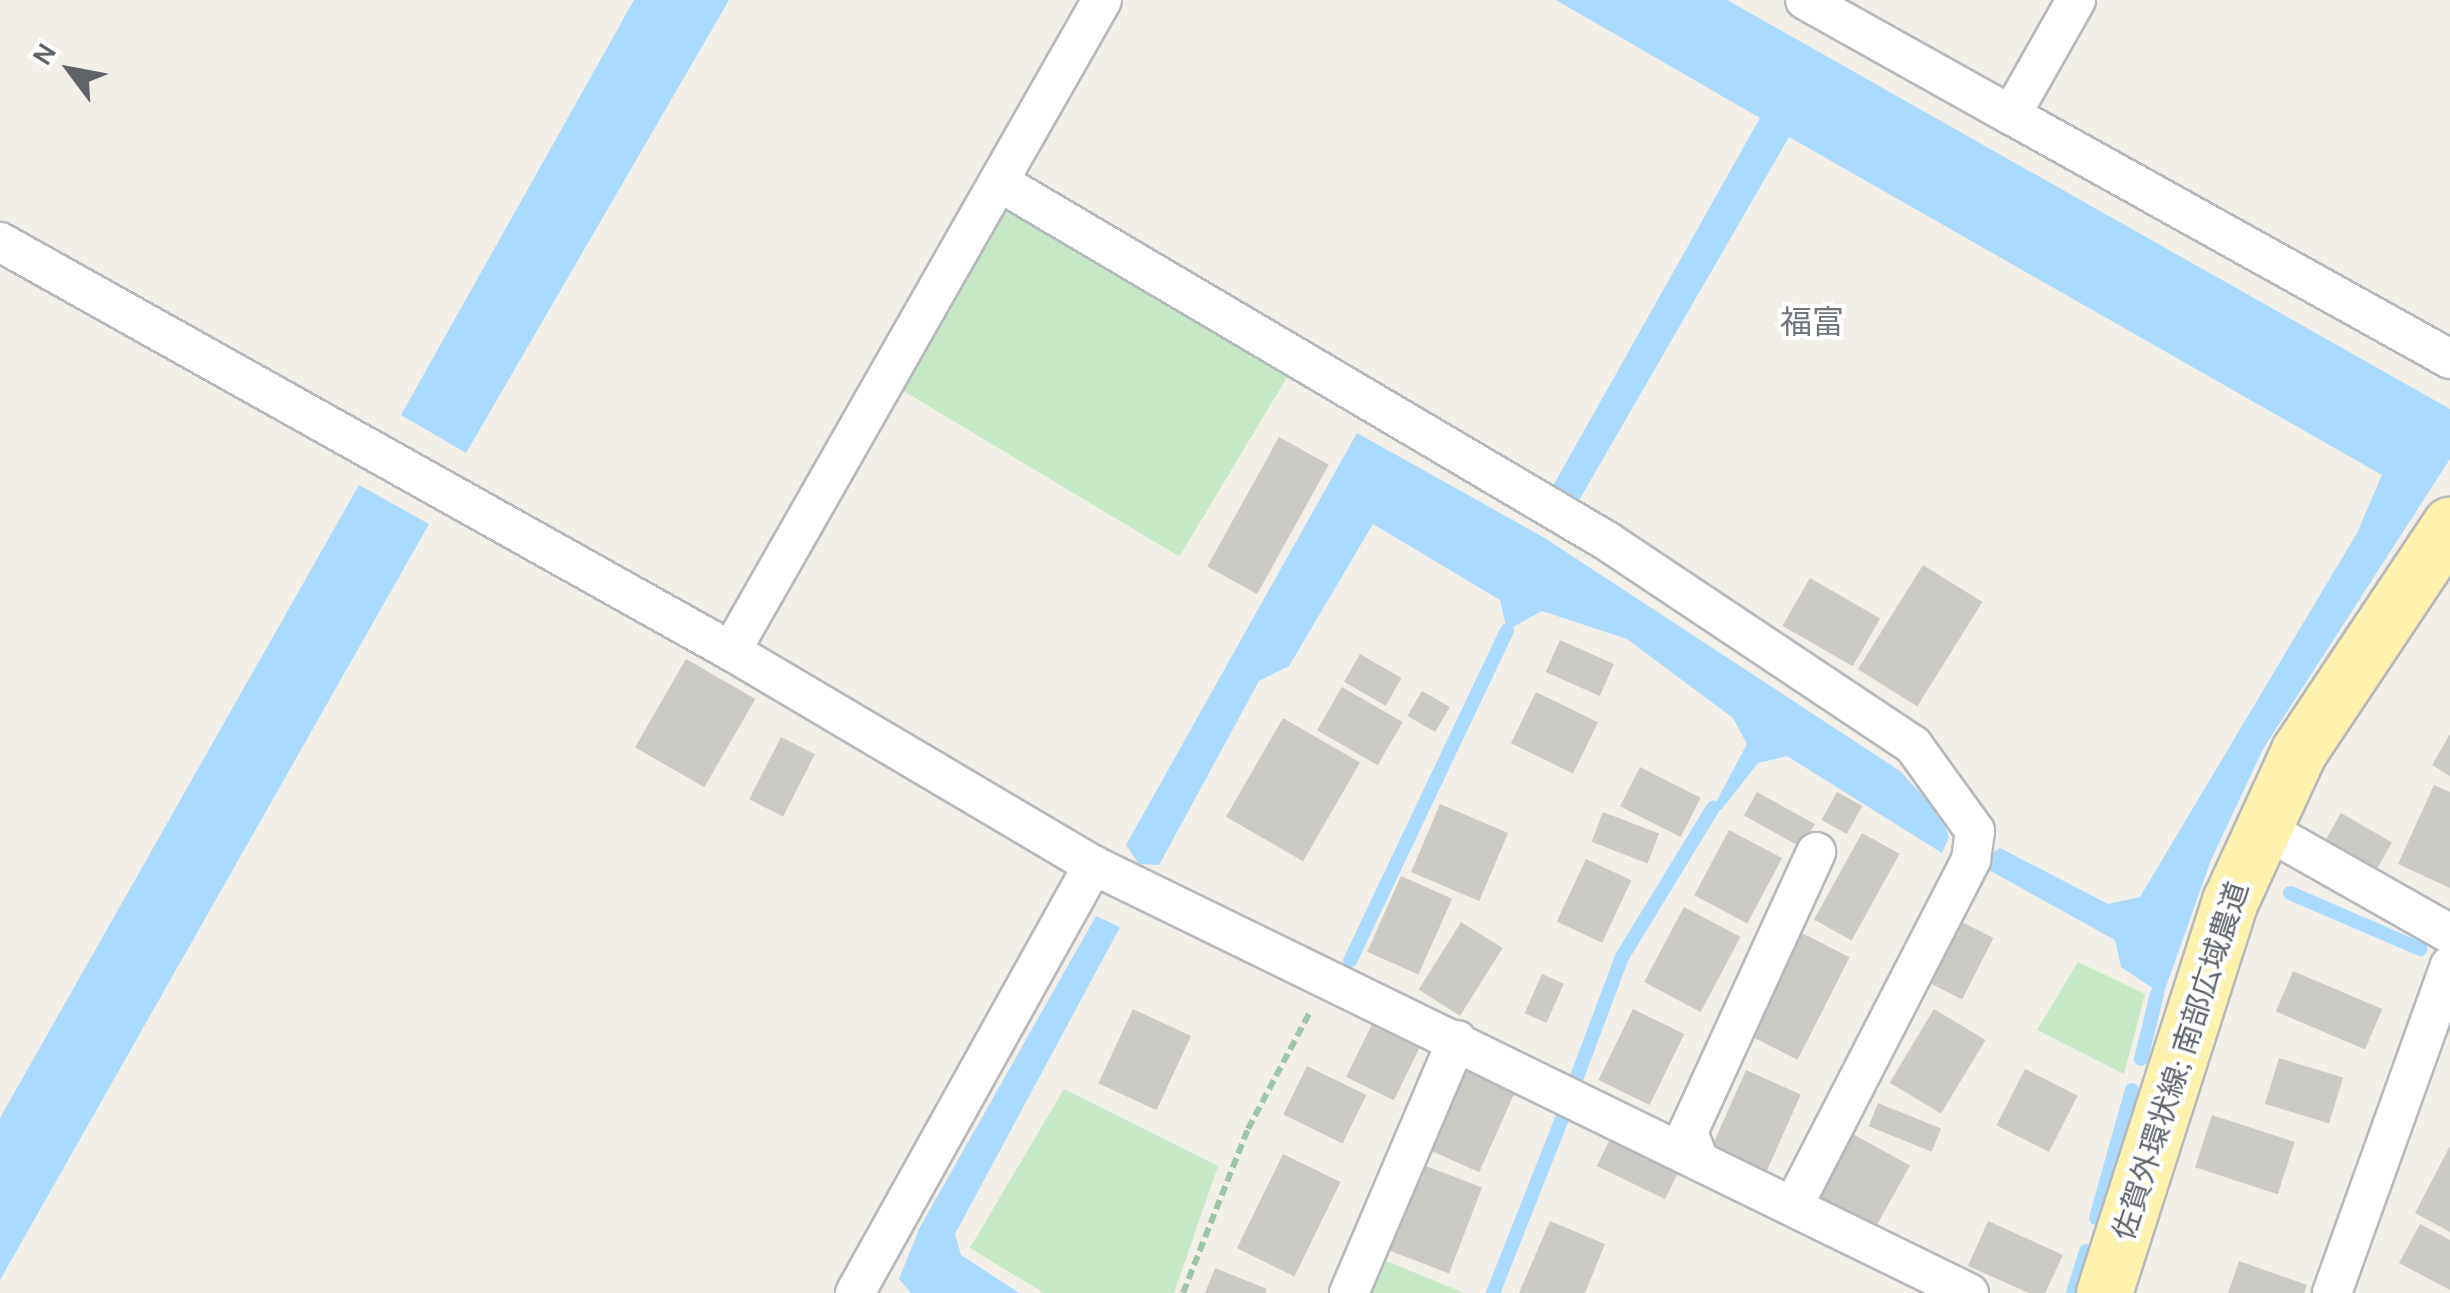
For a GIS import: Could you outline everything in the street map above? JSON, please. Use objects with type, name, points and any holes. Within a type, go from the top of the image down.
[{"type":"main road","name":"佐賀外環状線; 南部広域農道","points":[[2104,1293],[2230,901],[2299,752],[2450,525]]},
{"type":"street","points":[[731,651],[1102,0]]},
{"type":"street","points":[[1806,0],[2450,359]]},
{"type":"street","points":[[2010,115],[2076,0]]},
{"type":"street","points":[[999,182],[1606,541],[1913,745],[1975,831],[1971,860],[1793,1206]]},
{"type":"street","points":[[0,242],[731,651],[1092,865],[1968,1293]]},
{"type":"street","points":[[2263,828],[2450,934]]},
{"type":"street","points":[[1698,1158],[1688,1132],[1816,852]]},
{"type":"street","points":[[855,1293],[1092,865]]},
{"type":"street","points":[[2332,1293],[2450,966]]},
{"type":"street","points":[[1348,1293],[1457,1040]]},
{"type":"path","points":[[1182,1293],[1248,1129],[1328,978]]},
{"type":"green space","points":[[1009,207],[1288,375],[1179,557],[900,389]]},
{"type":"green space","points":[[2078,962],[2145,994],[2124,1074],[2037,1030]]},
{"type":"green space","points":[[1064,1089],[1218,1166],[1174,1293],[1044,1293],[970,1248]]},
{"type":"green space","points":[[1379,1258],[1464,1293],[1366,1293]]},
{"type":"water","points":[[634,0],[729,0],[466,453],[401,415]]},
{"type":"water","points":[[1556,0],[1727,0],[2450,409],[2450,459],[2263,749],[2211,860],[2163,995],[2121,967],[2115,940],[1987,869],[1986,858],[2000,848],[2108,904],[2140,897],[2357,533],[2382,475],[1789,137],[1578,502],[1553,486],[1760,118]]},
{"type":"water","points":[[1357,433],[1543,537],[1900,771],[1942,817],[1949,837],[1942,853],[1787,756],[1758,763],[1721,810],[1713,808],[1747,744],[1733,718],[1627,639],[1542,611],[1507,630],[1500,600],[1373,524],[1289,666],[1259,681],[1159,865],[1139,864],[1126,845]]},
{"type":"water","points":[[359,485],[429,524],[0,1280],[0,1118]]},
{"type":"water","points":[[1096,916],[1120,927],[955,1234],[961,1255],[1019,1293],[911,1293],[899,1279],[920,1227]]},
{"type":"building","points":[[1279,437],[1329,465],[1257,594],[1207,566]]},
{"type":"building","points":[[1923,565],[1982,602],[1917,706],[1858,669]]},
{"type":"building","points":[[1810,578],[1880,618],[1853,666],[1782,626]]},
{"type":"building","points":[[1560,640],[1614,664],[1600,696],[1546,672]]},
{"type":"building","points":[[1360,654],[1402,678],[1386,706],[1344,682]]},
{"type":"building","points":[[686,659],[755,699],[704,787],[635,747]]},
{"type":"building","points":[[1342,687],[1403,722],[1378,765],[1317,730]]},
{"type":"building","points":[[1422,691],[1450,707],[1435,732],[1408,716]]},
{"type":"building","points":[[1536,692],[1598,722],[1573,773],[1511,743]]},
{"type":"building","points":[[1283,718],[1360,762],[1303,861],[1226,817]]},
{"type":"building","points":[[2450,734],[2450,776],[2432,765]]},
{"type":"building","points":[[781,737],[815,754],[783,817],[749,799]]},
{"type":"building","points":[[1640,767],[1701,798],[1681,837],[1620,806]]},
{"type":"building","points":[[2434,785],[2450,792],[2450,888],[2398,864]]},
{"type":"building","points":[[1757,792],[1815,824],[1802,848],[1744,816]]},
{"type":"building","points":[[1837,792],[1862,806],[1847,834],[1821,820]]},
{"type":"building","points":[[1440,804],[1508,833],[1479,901],[1411,872]]},
{"type":"building","points":[[1603,812],[1659,834],[1648,863],[1592,842]]},
{"type":"building","points":[[2341,813],[2392,842],[2373,875],[2322,846]]},
{"type":"building","points":[[1729,830],[1782,858],[1747,924],[1694,895]]},
{"type":"building","points":[[1862,833],[1900,854],[1852,940],[1814,920]]},
{"type":"building","points":[[1586,859],[1631,880],[1602,943],[1557,922]]},
{"type":"building","points":[[1401,876],[1452,899],[1418,975],[1367,952]]},
{"type":"building","points":[[1684,907],[1741,937],[1701,1012],[1644,982]]},
{"type":"building","points":[[1956,919],[1993,938],[1962,1000],[1925,980]]},
{"type":"building","points":[[1461,922],[1503,948],[1460,1016],[1419,990]]},
{"type":"building","points":[[1798,931],[1850,957],[1797,1060],[1746,1033]]},
{"type":"building","points":[[2293,971],[2382,1009],[2365,1049],[2276,1012]]},
{"type":"building","points":[[1542,974],[1564,984],[1546,1023],[1525,1013]]},
{"type":"building","points":[[1133,1009],[1191,1036],[1156,1110],[1098,1083]]},
{"type":"building","points":[[1633,1009],[1684,1034],[1650,1105],[1598,1080]]},
{"type":"building","points":[[1934,1009],[1985,1040],[1941,1114],[1890,1083]]},
{"type":"building","points":[[1376,1016],[1424,1039],[1394,1100],[1346,1077]]},
{"type":"building","points":[[2279,1058],[2343,1078],[2329,1123],[2265,1104]]},
{"type":"building","points":[[1463,1061],[1518,1085],[1479,1172],[1424,1148]]},
{"type":"building","points":[[1307,1066],[1366,1095],[1343,1143],[1283,1115]]},
{"type":"building","points":[[2025,1069],[2078,1096],[2049,1152],[1996,1125]]},
{"type":"building","points":[[1746,1070],[1801,1094],[1764,1178],[1709,1153]]},
{"type":"building","points":[[1878,1103],[1941,1128],[1932,1152],[1869,1126]]},
{"type":"building","points":[[2212,1115],[2295,1142],[2278,1194],[2195,1167]]},
{"type":"building","points":[[1853,1134],[1910,1166],[1875,1228],[1818,1197]]},
{"type":"building","points":[[1610,1139],[1678,1172],[1665,1199],[1597,1166]]},
{"type":"building","points":[[2450,1146],[2450,1232],[2415,1213]]},
{"type":"building","points":[[1283,1154],[1341,1182],[1294,1276],[1237,1248]]},
{"type":"building","points":[[1413,1161],[1482,1188],[1449,1273],[1380,1247]]},
{"type":"building","points":[[1550,1221],[1605,1244],[1585,1293],[1519,1293]]},
{"type":"building","points":[[1988,1221],[2063,1255],[2045,1293],[2029,1293],[1968,1266]]},
{"type":"building","points":[[2420,1224],[2450,1240],[2450,1290],[2399,1263]]},
{"type":"building","points":[[2239,1261],[2307,1285],[2304,1293],[2228,1293]]},
{"type":"building","points":[[1215,1268],[1267,1289],[1266,1293],[1205,1293]]},
{"type":"waterway","points":[[1350,961],[1507,630]]},
{"type":"waterway","points":[[1575,1082],[1622,957],[1713,808]]},
{"type":"waterway","points":[[2290,893],[2420,949]]},
{"type":"waterway","points":[[2141,1059],[2157,994]]},
{"type":"waterway","points":[[2096,1218],[2132,1090]]},
{"type":"waterway","points":[[1493,1293],[1564,1114]]},
{"type":"waterway","points":[[2073,1293],[2086,1251]]},
{"type":"district","name":"福富","points":[[1812,323]]}]
